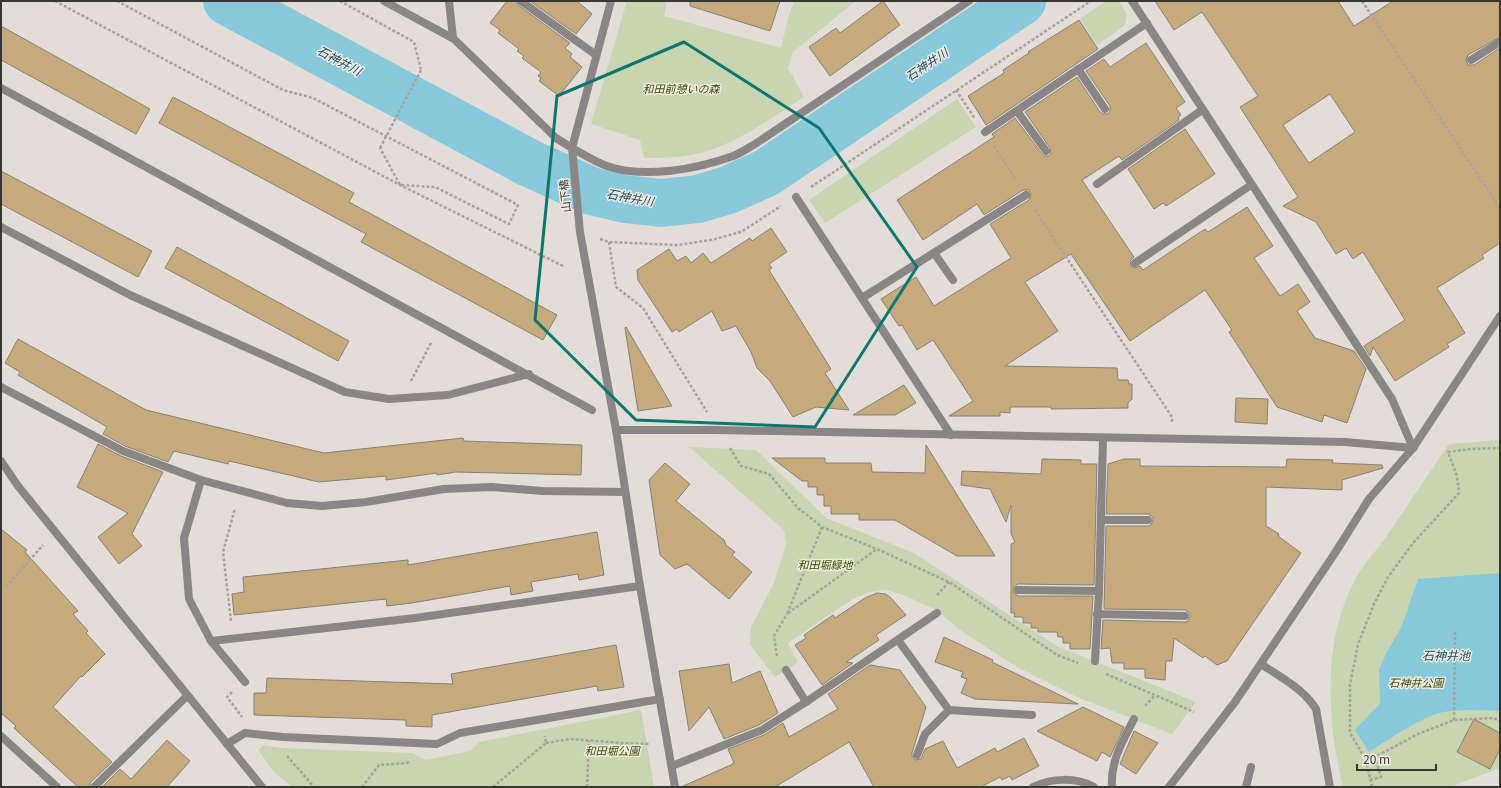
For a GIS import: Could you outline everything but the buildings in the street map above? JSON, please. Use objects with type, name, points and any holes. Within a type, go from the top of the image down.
[{"type":"street","points":[[384,1],[453,38],[556,138],[607,166],[631,171],[654,172],[683,169],[708,164],[734,155],[755,144],[969,1]]},
{"type":"street","points":[[449,1],[453,38]]},
{"type":"street","points":[[521,1],[596,54]]},
{"type":"street","name":"山下橋","points":[[611,1],[572,148],[572,158],[580,232],[616,430],[640,586],[675,787]]},
{"type":"street","points":[[1132,1],[1392,399],[1413,448]]},
{"type":"street","points":[[985,132],[1146,23]]},
{"type":"street","points":[[1471,60],[1500,42]]},
{"type":"street","points":[[1078,69],[1105,109]]},
{"type":"street","points":[[1,88],[592,410]]},
{"type":"street","points":[[1097,184],[1202,110]]},
{"type":"street","points":[[1017,111],[1046,151]]},
{"type":"street","points":[[1135,263],[1251,185]]},
{"type":"street","points":[[862,298],[1026,195]]},
{"type":"street","points":[[796,197],[951,435]]},
{"type":"street","points":[[1,227],[130,295],[345,392],[389,399],[448,395],[528,374]]},
{"type":"street","points":[[934,253],[953,280]]},
{"type":"street","points":[[1169,787],[1235,702],[1335,553],[1369,499],[1413,448],[1500,316]]},
{"type":"street","points":[[1,387],[123,451],[201,480],[287,503],[322,506],[366,502],[444,489],[475,487],[543,491],[625,492]]},
{"type":"street","points":[[616,430],[718,430],[1103,438],[1173,438],[1345,442],[1413,448]]},
{"type":"street","points":[[1095,661],[1099,591],[1103,438]]},
{"type":"street","points":[[1,461],[18,486],[261,787]]},
{"type":"street","points":[[201,480],[184,538],[189,599],[211,641],[245,682]]},
{"type":"street","points":[[1101,520],[1148,520]]},
{"type":"street","points":[[211,641],[415,618],[640,586]]},
{"type":"street","points":[[1018,590],[1099,591]]},
{"type":"street","points":[[672,766],[762,730],[937,613]]},
{"type":"street","points":[[1097,614],[1185,616]]},
{"type":"street","points":[[898,640],[949,710]]},
{"type":"street","points":[[1261,664],[1312,701],[1316,709],[1330,787]]},
{"type":"street","points":[[786,670],[806,702]]},
{"type":"street","points":[[94,787],[187,696]]},
{"type":"street","points":[[227,744],[245,733],[283,737],[437,744],[460,733],[660,699]]},
{"type":"street","points":[[917,755],[925,734],[949,710],[1032,715]]},
{"type":"street","points":[[1112,787],[1111,777],[1119,747],[1134,719]]},
{"type":"street","points":[[1,736],[57,787]]},
{"type":"street","points":[[1246,787],[1251,767]]},
{"type":"street","points":[[1033,787],[1041,783],[1071,780],[1086,783],[1094,787]]},
{"type":"path","points":[[55,1],[400,185],[565,267]]},
{"type":"path","points":[[117,1],[283,90],[314,98],[518,205],[508,224],[435,187],[400,185]]},
{"type":"path","points":[[340,1],[414,42],[421,70],[380,148],[400,185]]},
{"type":"path","points":[[580,232],[609,242],[677,245],[711,240],[741,232],[1091,1]]},
{"type":"path","points":[[1362,1],[1500,208]]},
{"type":"path","points":[[956,90],[1172,417],[1173,438]]},
{"type":"path","points":[[609,242],[616,287],[643,308],[741,466],[769,474],[798,508],[822,527],[878,549],[949,582],[1057,655],[1082,665]]},
{"type":"path","points":[[401,398],[440,326]]},
{"type":"path","points":[[1372,787],[1366,760],[1350,733],[1350,685],[1358,644],[1374,604],[1388,577],[1414,542],[1458,493],[1457,476],[1448,452],[1471,449],[1500,448]]},
{"type":"path","points":[[234,639],[223,552],[240,490]]},
{"type":"path","points":[[786,670],[777,656],[774,636],[787,614],[822,527]]},
{"type":"path","points":[[6,587],[43,545]]},
{"type":"path","points":[[787,614],[878,549]]},
{"type":"path","points":[[1454,720],[1455,631]]},
{"type":"path","points":[[1102,672],[1194,712]]},
{"type":"path","points":[[245,682],[227,697],[246,723]]},
{"type":"path","points":[[1370,780],[1381,777],[1375,757],[1418,734],[1454,720],[1493,718],[1500,721]]},
{"type":"path","points":[[543,719],[546,743]]},
{"type":"path","points":[[283,737],[283,750],[314,787]]},
{"type":"path","points":[[493,787],[546,743],[570,739],[650,744]]},
{"type":"path","points":[[587,787],[589,741]]},
{"type":"path","points":[[362,787],[378,764],[407,763],[422,753],[425,744]]},
{"type":"highlighted area","points":[[684,42],[819,128],[917,267],[815,427],[636,420],[535,320],[557,96]]},
{"type":"green space","name":"和田前憩いの森","points":[[627,1],[667,1],[664,16],[781,48],[794,1],[856,1],[793,52],[788,68],[804,97],[759,126],[728,143],[695,154],[665,158],[644,158],[640,140],[591,124]]},
{"type":"green space","points":[[1106,1],[1119,1],[1127,14],[1125,25],[1097,45],[1080,19]]},
{"type":"green space","points":[[957,99],[976,127],[825,223],[809,200]]},
{"type":"green space","name":"石神井公園","points":[[1500,440],[1500,768],[1450,787],[1343,787],[1333,736],[1330,683],[1332,657],[1337,631],[1344,606],[1354,582],[1449,444]]},
{"type":"green space","name":"和田堀緑地","points":[[689,447],[756,450],[826,518],[914,553],[1057,646],[1196,702],[1172,734],[1077,697],[1015,666],[960,630],[938,611],[904,595],[886,590],[869,592],[851,600],[788,643],[798,662],[775,677],[750,645],[751,627],[774,583],[786,544],[784,530]]},
{"type":"green space","name":"和田堀公園","points":[[641,710],[654,787],[292,787],[275,773],[258,750],[264,745],[282,748],[412,753],[426,760],[470,751],[479,742]]},
{"type":"water","name":"石神井池","points":[[1500,573],[1500,711],[1465,710],[1436,714],[1406,729],[1369,752],[1355,730],[1380,704],[1379,669],[1401,628],[1418,579]]},
{"type":"waterway","name":"石神井川","points":[[227,1],[529,163],[591,191],[625,199],[661,203],[698,199],[728,190],[766,173],[1022,1]]}]
